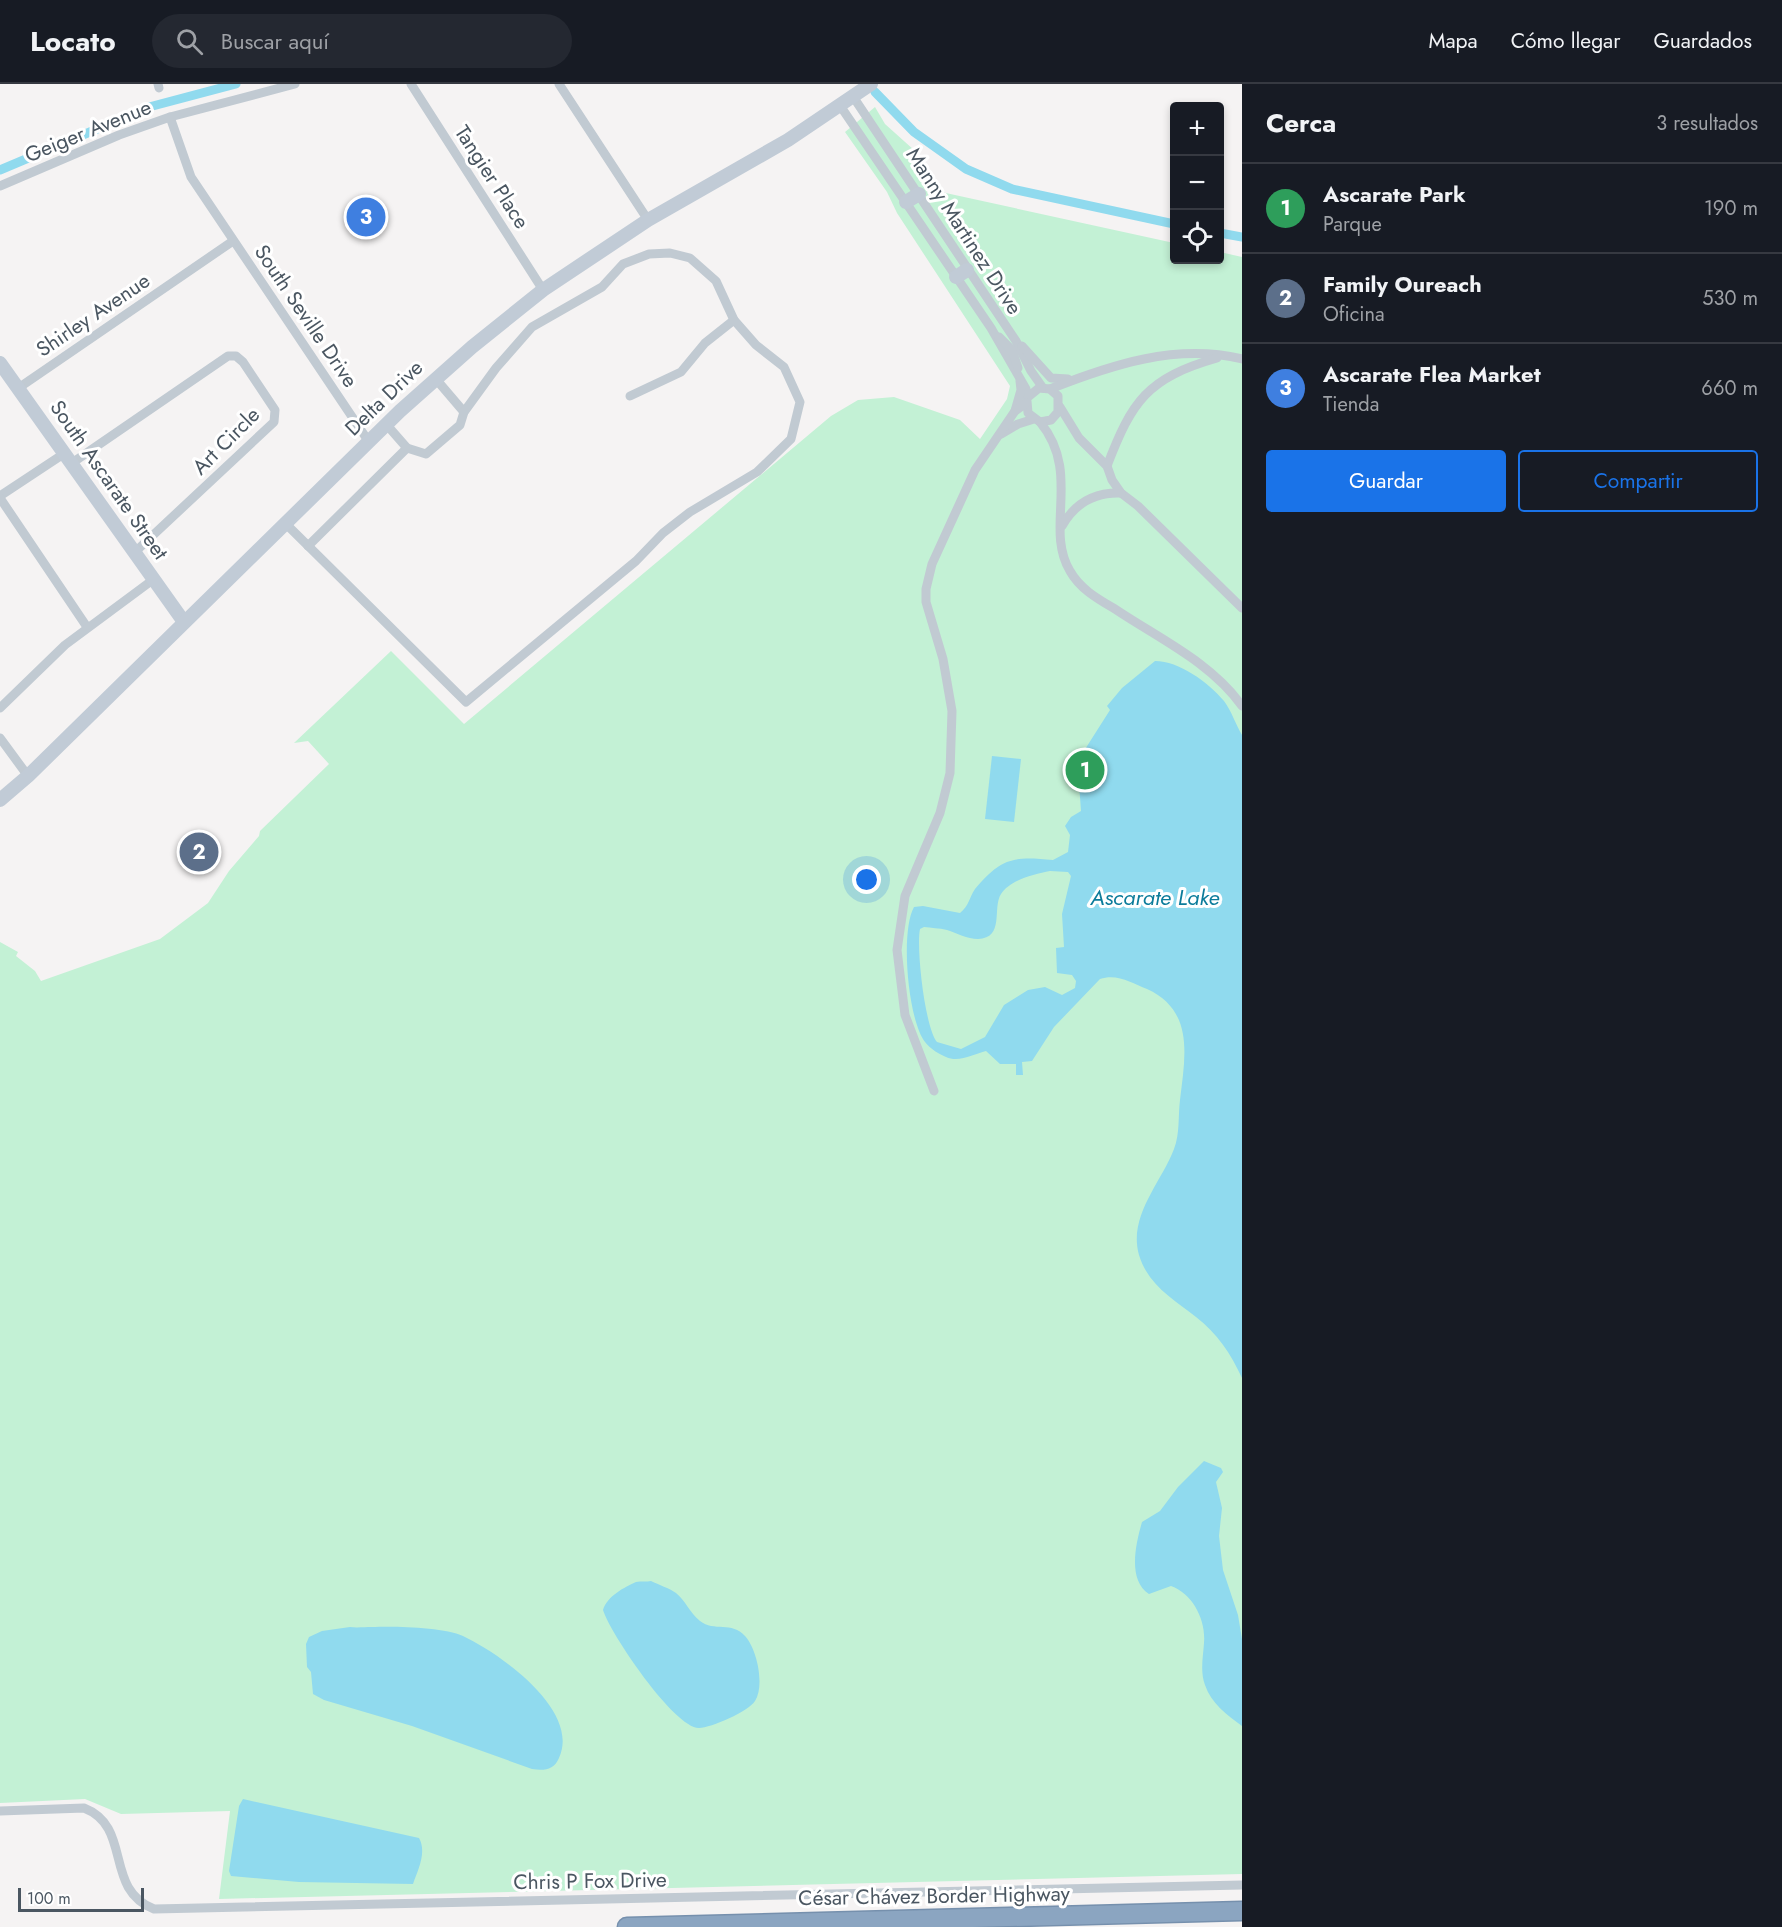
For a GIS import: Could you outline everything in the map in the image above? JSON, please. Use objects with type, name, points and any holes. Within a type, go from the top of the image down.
[{"type":"highway","name":"César Chávez Border Highway","points":[[627,1927],[1242,1911]]},
{"type":"main road","name":"Delta Drive","points":[[0,800],[28,776],[435,378],[543,290],[648,220],[788,140],[839,104],[854,89],[864,90],[871,84]]},
{"type":"main road","points":[[906,202],[919,194]]},
{"type":"main road","name":"South Ascarate Street","points":[[0,363],[4,380],[17,389],[69,458],[184,622]]},
{"type":"street","name":"Geiger Avenue","points":[[0,186],[119,135],[170,117],[295,84]]},
{"type":"street","name":"Tangier Place","points":[[411,84],[543,290]]},
{"type":"street","points":[[559,84],[648,220]]},
{"type":"street","name":"Manny Martinez Drive","points":[[854,89],[919,194],[1019,375],[1027,400]]},
{"type":"street","name":"Manny Martinez Drive","points":[[839,104],[906,202],[1016,341],[1031,371],[1047,388]]},
{"type":"street","name":"South Seville Drive","points":[[170,117],[191,177],[369,442]]},
{"type":"street","name":"South Seville Drive","points":[[189,271],[233,241]]},
{"type":"street","points":[[285,523],[460,700],[466,702],[472,700],[636,561],[663,533],[690,512],[757,472],[791,439],[800,402],[784,367],[756,345],[734,320],[716,281],[690,258],[670,254],[649,254],[623,264],[602,287],[556,311],[532,327],[512,347],[464,412],[460,425],[426,454],[407,447],[386,424]]},
{"type":"street","name":"Shirley Avenue","points":[[17,389],[189,271]]},
{"type":"street","points":[[630,396],[681,372],[705,343],[734,320]]},
{"type":"street","points":[[1016,341],[1031,353],[1051,378],[1066,380],[1079,377]]},
{"type":"street","points":[[934,1091],[905,1015],[897,950],[905,896],[940,813],[950,773],[952,711],[943,659],[926,602],[932,564],[975,470],[1015,411],[1034,390],[1047,388],[1117,364],[1150,358],[1192,353],[1242,359]]},
{"type":"street","name":"Art Circle","points":[[69,458],[228,356],[236,356],[243,362],[275,410],[274,422],[135,552]]},
{"type":"street","points":[[1107,466],[1124,423],[1140,398],[1175,373],[1222,356]]},
{"type":"street","points":[[1015,411],[1021,390],[1019,375]]},
{"type":"street","points":[[435,378],[464,412]]},
{"type":"street","points":[[1047,388],[1058,396],[1060,407],[1079,438],[1107,466],[1112,480],[1121,493],[1138,506],[1242,608]]},
{"type":"street","points":[[1027,400],[1028,413],[1051,437],[1059,462],[1064,560],[1078,583],[1208,671],[1242,706]]},
{"type":"street","points":[[999,436],[1018,424],[1051,420],[1060,407]]},
{"type":"street","points":[[308,546],[407,447]]},
{"type":"street","points":[[69,458],[0,497],[87,627]]},
{"type":"street","points":[[1062,527],[1076,508],[1086,500],[1109,493],[1121,493]]},
{"type":"street","points":[[0,708],[65,645],[154,579]]},
{"type":"street","points":[[0,738],[28,776]]},
{"type":"street","name":"Chris P Fox Drive","points":[[0,1811],[84,1808],[92,1811],[111,1832],[127,1887],[138,1901],[154,1909],[1242,1885]]},
{"type":"green space","points":[[875,107],[885,124],[924,159],[918,168],[932,190],[1170,242],[1170,264],[1224,264],[1224,253],[1242,257],[1242,1874],[219,1899],[230,1811],[121,1814],[85,1799],[0,1803],[0,942],[18,952],[16,956],[35,971],[41,981],[160,939],[208,903],[229,871],[259,836],[260,831],[329,764],[308,741],[294,743],[391,651],[464,724],[831,416],[858,400],[894,397],[960,420],[980,439],[1007,399],[1010,386],[897,213],[887,192],[845,132]]},
{"type":"water","name":"Ascarate Lake","points":[[1155,661],[1174,665],[1201,680],[1217,694],[1227,705],[1242,735],[1242,1378],[1217,1337],[1204,1323],[1155,1283],[1148,1275],[1139,1255],[1138,1227],[1142,1213],[1174,1149],[1177,1137],[1184,1052],[1180,1022],[1173,1010],[1162,998],[1147,989],[1118,978],[1100,979],[1054,1027],[1032,1061],[1022,1062],[1023,1075],[1016,1075],[1016,1064],[1000,1064],[986,1051],[956,1059],[938,1053],[925,1042],[919,1031],[910,996],[907,936],[914,907],[923,906],[960,913],[975,889],[1001,865],[1009,861],[1028,858],[1053,860],[1068,852],[1070,835],[1065,826],[1071,817],[1081,811],[1078,769],[1082,754],[1110,710],[1107,706],[1122,688]],"holes":[[[1044,872],[1068,872],[1071,876],[1062,914],[1064,947],[1056,948],[1057,973],[1072,975],[1076,981],[1075,988],[1062,995],[1045,987],[1028,990],[1004,1005],[985,1037],[961,1049],[937,1042],[929,1021],[922,987],[919,953],[920,929],[924,927],[944,929],[974,939],[986,937],[992,934],[995,928],[1001,894],[1010,885],[1023,878]]]},
{"type":"water","points":[[992,756],[1021,759],[1014,822],[985,819]]},
{"type":"water","points":[[1204,1461],[1221,1468],[1223,1472],[1216,1482],[1222,1508],[1219,1536],[1223,1570],[1238,1615],[1242,1639],[1242,1726],[1215,1703],[1203,1680],[1203,1626],[1192,1601],[1171,1586],[1149,1594],[1142,1588],[1136,1571],[1137,1540],[1142,1522],[1160,1511],[1178,1487]]},
{"type":"water","points":[[651,1581],[676,1593],[696,1618],[705,1624],[734,1629],[745,1636],[753,1649],[759,1677],[758,1694],[751,1705],[729,1718],[699,1728],[688,1724],[659,1697],[617,1638],[603,1610],[608,1600],[622,1589],[636,1582]]},
{"type":"water","points":[[350,1627],[405,1627],[455,1633],[496,1655],[533,1685],[548,1703],[558,1721],[563,1740],[557,1762],[548,1769],[532,1769],[412,1726],[324,1700],[313,1694],[311,1672],[307,1667],[306,1644],[309,1637],[322,1631]]},
{"type":"water","points":[[243,1799],[419,1838],[422,1855],[413,1884],[299,1882],[231,1876],[229,1871],[239,1806]]},
{"type":"waterway","points":[[0,170],[149,107],[236,84]]},
{"type":"waterway","points":[[875,92],[914,132],[966,169],[1012,189],[1170,223]]},
{"type":"waterway","points":[[1224,234],[1242,237]]},
{"type":"place","name":"Ascarate Flea Market","points":[[366,217]]},
{"type":"place","name":"Ascarate Park","points":[[1085,770]]},
{"type":"place","name":"Family Oureach","points":[[199,852]]}]
